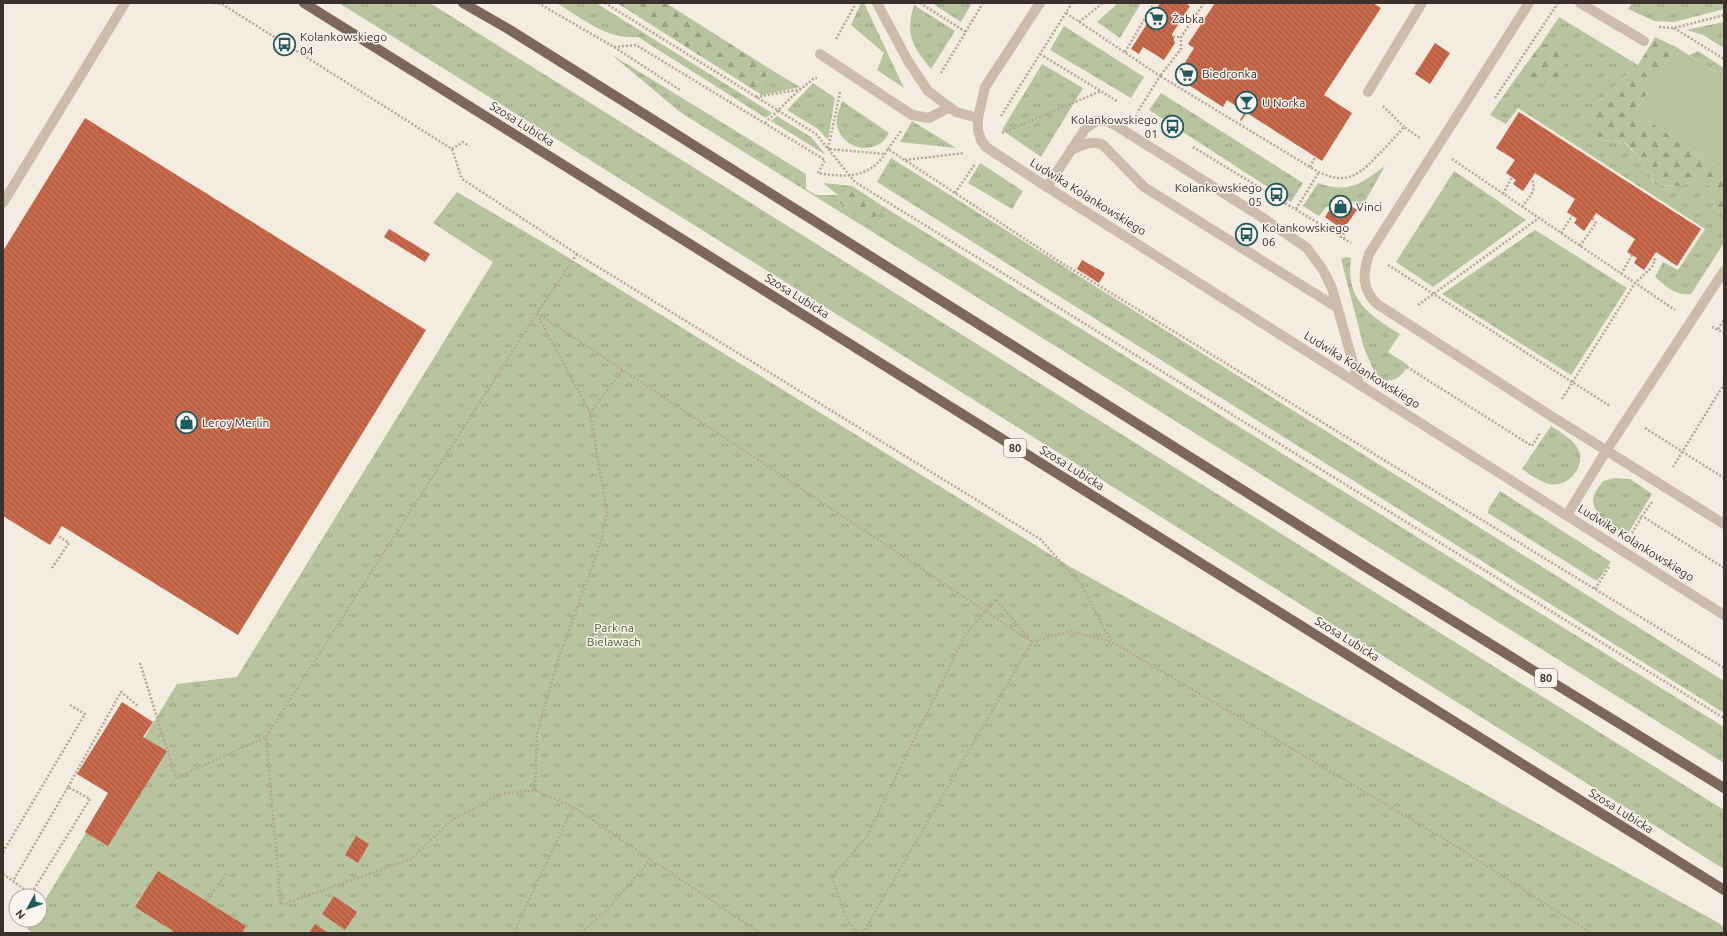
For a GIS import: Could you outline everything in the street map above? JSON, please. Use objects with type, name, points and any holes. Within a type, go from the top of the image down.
[{"type":"main road","name":"Szosa Lubicka","points":[[304,3],[1724,890]]},
{"type":"main road","name":"80","points":[[463,3],[523,39],[1367,568],[1724,788]]},
{"type":"street","points":[[3,202],[125,3]]},
{"type":"street","points":[[877,3],[908,61],[928,91],[956,112],[978,118]]},
{"type":"street","points":[[985,149],[980,135],[978,118],[984,87],[1040,3]]},
{"type":"street","points":[[1368,92],[1422,3]]},
{"type":"street","points":[[1529,3],[1370,254],[1364,275],[1365,287],[1370,297],[1377,304],[1606,451],[1724,524]]},
{"type":"street","points":[[1580,3],[1644,40]]},
{"type":"street","points":[[823,56],[912,115],[929,118],[950,107]]},
{"type":"street","points":[[1047,187],[1085,129],[1093,122],[1102,120],[1115,125],[1304,246],[1312,254],[1328,279],[1338,308],[1359,384]]},
{"type":"street","points":[[1071,150],[1089,143],[1098,143],[1103,145],[1144,187],[1338,308]]},
{"type":"street","name":"Ludwika Kolankowskiego","points":[[985,149],[1724,615]]},
{"type":"street","points":[[1567,515],[1606,451],[1724,271]]},
{"type":"path","points":[[214,3],[222,4],[452,149],[462,179],[577,254],[1040,540],[1080,583],[1112,642]]},
{"type":"path","points":[[538,3],[614,47],[680,90]]},
{"type":"path","points":[[606,3],[816,134],[855,182],[1724,718]]},
{"type":"path","points":[[823,56],[856,3]]},
{"type":"path","points":[[920,3],[966,32]]},
{"type":"path","points":[[955,193],[993,137],[998,120],[1072,3]]},
{"type":"path","points":[[1079,22],[1103,3]]},
{"type":"path","points":[[1124,52],[1154,3]]},
{"type":"path","points":[[1066,13],[1160,76],[1137,113]]},
{"type":"path","points":[[1652,26],[1674,28],[1724,15]]},
{"type":"path","points":[[1674,28],[1724,59]]},
{"type":"path","points":[[1173,37],[1181,37]]},
{"type":"path","points":[[614,47],[636,45],[826,160],[818,173],[849,176],[860,174],[871,169],[886,154],[888,149],[1057,260],[1724,668]]},
{"type":"path","points":[[765,123],[813,79],[845,70],[828,149]]},
{"type":"path","points":[[756,97],[801,89]]},
{"type":"path","points":[[993,137],[1100,91]]},
{"type":"path","points":[[1368,92],[1404,127]]},
{"type":"path","points":[[452,149],[462,142],[469,146]]},
{"type":"path","points":[[828,149],[886,154]]},
{"type":"path","points":[[905,160],[985,149]]},
{"type":"path","points":[[1310,167],[1315,157]]},
{"type":"path","points":[[1296,209],[1319,172]]},
{"type":"path","points":[[1503,194],[1512,177]]},
{"type":"path","points":[[1522,207],[1533,192],[1534,185],[1532,179]]},
{"type":"path","points":[[1561,233],[1572,216]]},
{"type":"path","points":[[1400,318],[1539,218]]},
{"type":"path","points":[[1580,246],[1596,223],[1592,218]]},
{"type":"path","points":[[1343,226],[1344,238]]},
{"type":"path","points":[[140,663],[176,778],[266,737],[537,313],[577,254]]},
{"type":"path","points":[[1621,274],[1632,255]]},
{"type":"path","points":[[1407,367],[1532,446],[1635,283],[1652,267],[1655,260],[1652,257]]},
{"type":"path","points":[[537,313],[1032,642]]},
{"type":"path","points":[[535,790],[537,733],[559,656],[601,542],[607,512],[590,413],[537,313]]},
{"type":"path","points":[[1724,320],[1718,329],[1724,333]]},
{"type":"path","points":[[590,413],[623,370]]},
{"type":"path","points":[[52,568],[69,542],[57,535]]},
{"type":"path","points":[[857,933],[846,918],[832,877],[866,838],[965,635],[996,599],[1032,642]]},
{"type":"path","points":[[863,933],[1032,642],[1071,631],[1112,642],[1451,843],[1591,933]]},
{"type":"path","points":[[13,881],[121,692],[138,706]]},
{"type":"path","points":[[3,852],[85,714],[70,705]]},
{"type":"path","points":[[266,737],[281,905],[411,859],[454,819],[502,794],[535,790],[573,808],[760,933]]},
{"type":"path","points":[[3,874],[31,894],[90,799],[68,787]]},
{"type":"path","points":[[517,933],[517,925],[573,808]]},
{"type":"path","points":[[581,933],[608,909],[650,860]]},
{"type":"path","points":[[206,901],[228,872]]},
{"type":"green space","points":[[339,3],[430,3],[1724,810],[1724,869]]},
{"type":"green space","points":[[557,3],[596,3],[772,113],[766,118],[638,37],[627,37],[606,32],[595,27]]},
{"type":"green space","points":[[617,3],[666,3],[770,69],[757,92]]},
{"type":"green space","points":[[861,3],[864,3],[904,88],[877,70],[884,53],[851,25]]},
{"type":"green space","points":[[932,3],[972,3],[961,22]]},
{"type":"green space","points":[[1118,3],[1141,3],[1120,38],[1097,22]]},
{"type":"green space","points":[[1632,3],[1724,3],[1724,9],[1674,22],[1654,21],[1628,9]]},
{"type":"green space","points":[[914,5],[955,31],[931,69],[915,46],[910,32],[911,15]]},
{"type":"green space","points":[[1559,17],[1638,65],[1596,104],[1600,140],[1624,142],[1641,160],[1656,185],[1680,186],[1697,180],[1710,186],[1715,208],[1724,216],[1724,243],[1691,294],[1680,294],[1667,287],[1655,277],[1663,262],[1678,270],[1705,229],[1518,108],[1506,124],[1490,115],[1518,75],[1523,79],[1559,44],[1541,44]]},
{"type":"green space","points":[[1724,22],[1724,48],[1703,35],[1686,30]]},
{"type":"green space","points":[[1064,26],[1144,77],[1131,98],[1050,50]]},
{"type":"green space","points":[[1655,37],[1676,47],[1635,112],[1724,171],[1724,216],[1715,208],[1710,186],[1697,180],[1680,186],[1656,185],[1641,160],[1625,142],[1600,140],[1590,124],[1596,104],[1638,65]]},
{"type":"green space","points":[[1541,44],[1559,44],[1566,57],[1562,74],[1545,83],[1523,79],[1518,75]]},
{"type":"green space","points":[[1676,47],[1724,77],[1724,171],[1635,112]]},
{"type":"green space","points":[[1698,51],[1724,68],[1724,77],[1689,55]]},
{"type":"green space","points":[[612,55],[806,174],[806,189],[816,195],[838,195],[823,183],[852,186],[839,202],[871,226],[881,205],[1724,727],[1724,763],[680,112]]},
{"type":"green space","points":[[1042,64],[1083,88],[1041,157],[1002,130]]},
{"type":"green space","points":[[770,69],[800,87],[762,95],[757,92]]},
{"type":"green space","points":[[813,83],[835,98],[828,140],[818,129],[787,110]]},
{"type":"green space","points":[[1161,93],[1303,183],[1291,202],[1149,110]]},
{"type":"green space","points":[[842,101],[889,133],[884,141],[869,148],[852,145],[845,140],[840,134],[837,125],[837,116]]},
{"type":"green space","points":[[777,116],[811,137],[826,155],[771,121]]},
{"type":"green space","points":[[912,121],[956,148],[900,142]]},
{"type":"green space","points":[[891,158],[1724,681],[1724,713],[877,182]]},
{"type":"green space","points":[[980,163],[1023,191],[1012,209],[968,183]]},
{"type":"green space","points":[[1385,166],[1362,207],[1349,200],[1326,207],[1319,216],[1303,206],[1318,183],[1338,188],[1354,185],[1369,178]]},
{"type":"green space","points":[[1454,171],[1526,220],[1433,287],[1396,262]]},
{"type":"green space","points":[[852,186],[881,205],[871,227],[839,202]]},
{"type":"green space","name":"Park na Bielawach","points":[[457,192],[551,247],[1069,566],[1717,922],[1724,927],[1724,933],[33,933],[28,928],[48,928],[48,895],[177,684],[237,677],[493,262],[433,223]]},
{"type":"green space","points":[[1535,230],[1627,288],[1571,375],[1442,294]]},
{"type":"green space","points":[[1346,257],[1351,258],[1350,272],[1352,284],[1356,295],[1362,304],[1378,320],[1400,334],[1388,352],[1408,365],[1400,376],[1393,380],[1381,379],[1373,369],[1364,348],[1341,259]]},
{"type":"green space","points":[[1551,426],[1572,441],[1576,445],[1580,454],[1580,461],[1575,473],[1565,482],[1552,485],[1540,480],[1522,469]]},
{"type":"green space","points":[[1615,478],[1630,479],[1652,494],[1627,535],[1606,521],[1597,512],[1594,506],[1594,495],[1603,481]]},
{"type":"green space","points":[[1500,491],[1611,562],[1597,581],[1488,513],[1489,508]]},
{"type":"building","points":[[1160,3],[1185,3],[1190,6],[1172,34],[1175,43],[1164,60],[1143,47],[1139,54],[1131,49]]},
{"type":"building","points":[[1215,3],[1373,3],[1381,8],[1324,95],[1352,113],[1322,161],[1247,113],[1241,121],[1240,120],[1245,112],[1227,100],[1223,107],[1176,77],[1194,48],[1188,44]]},
{"type":"building","points":[[1435,43],[1450,53],[1430,84],[1415,74]]},
{"type":"building","points":[[1519,112],[1701,229],[1677,266],[1656,252],[1644,270],[1634,263],[1637,258],[1627,252],[1635,239],[1596,213],[1584,231],[1574,223],[1577,219],[1567,212],[1575,199],[1535,173],[1523,191],[1513,184],[1516,180],[1506,173],[1515,160],[1496,148]]},
{"type":"building","name":"Leroy Merlin","points":[[85,118],[426,330],[238,635],[62,526],[50,545],[3,516],[3,251]]},
{"type":"building","points":[[1349,205],[1357,210],[1347,224],[1339,227],[1325,217],[1330,209]]},
{"type":"building","points":[[389,229],[430,254],[425,262],[384,237]]},
{"type":"building","points":[[1082,260],[1105,273],[1099,283],[1077,269]]},
{"type":"building","points":[[122,702],[153,722],[143,737],[167,751],[108,846],[85,832],[108,793],[77,774]]},
{"type":"building","points":[[356,836],[369,844],[358,863],[345,855]]},
{"type":"building","points":[[158,871],[246,926],[242,933],[172,933],[173,931],[135,907]]},
{"type":"building","points":[[334,896],[357,912],[345,930],[322,914]]},
{"type":"building","points":[[315,924],[328,933],[309,933]]},
{"type":"place","name":"Żabka","points":[[1156,19]]},
{"type":"place","name":"Kolankowskiego 04","points":[[284,44]]},
{"type":"place","name":"Biedronka","points":[[1186,74]]},
{"type":"place","name":"U Norka","points":[[1247,103]]},
{"type":"place","name":"Kolankowskiego 01","points":[[1173,127]]},
{"type":"place","name":"Kolankowskiego 05","points":[[1277,195]]},
{"type":"place","name":"Vinci","points":[[1340,207]]},
{"type":"place","name":"Kolankowskiego 06","points":[[1246,235]]},
{"type":"place","name":"Leroy Merlin","points":[[186,423]]}]
